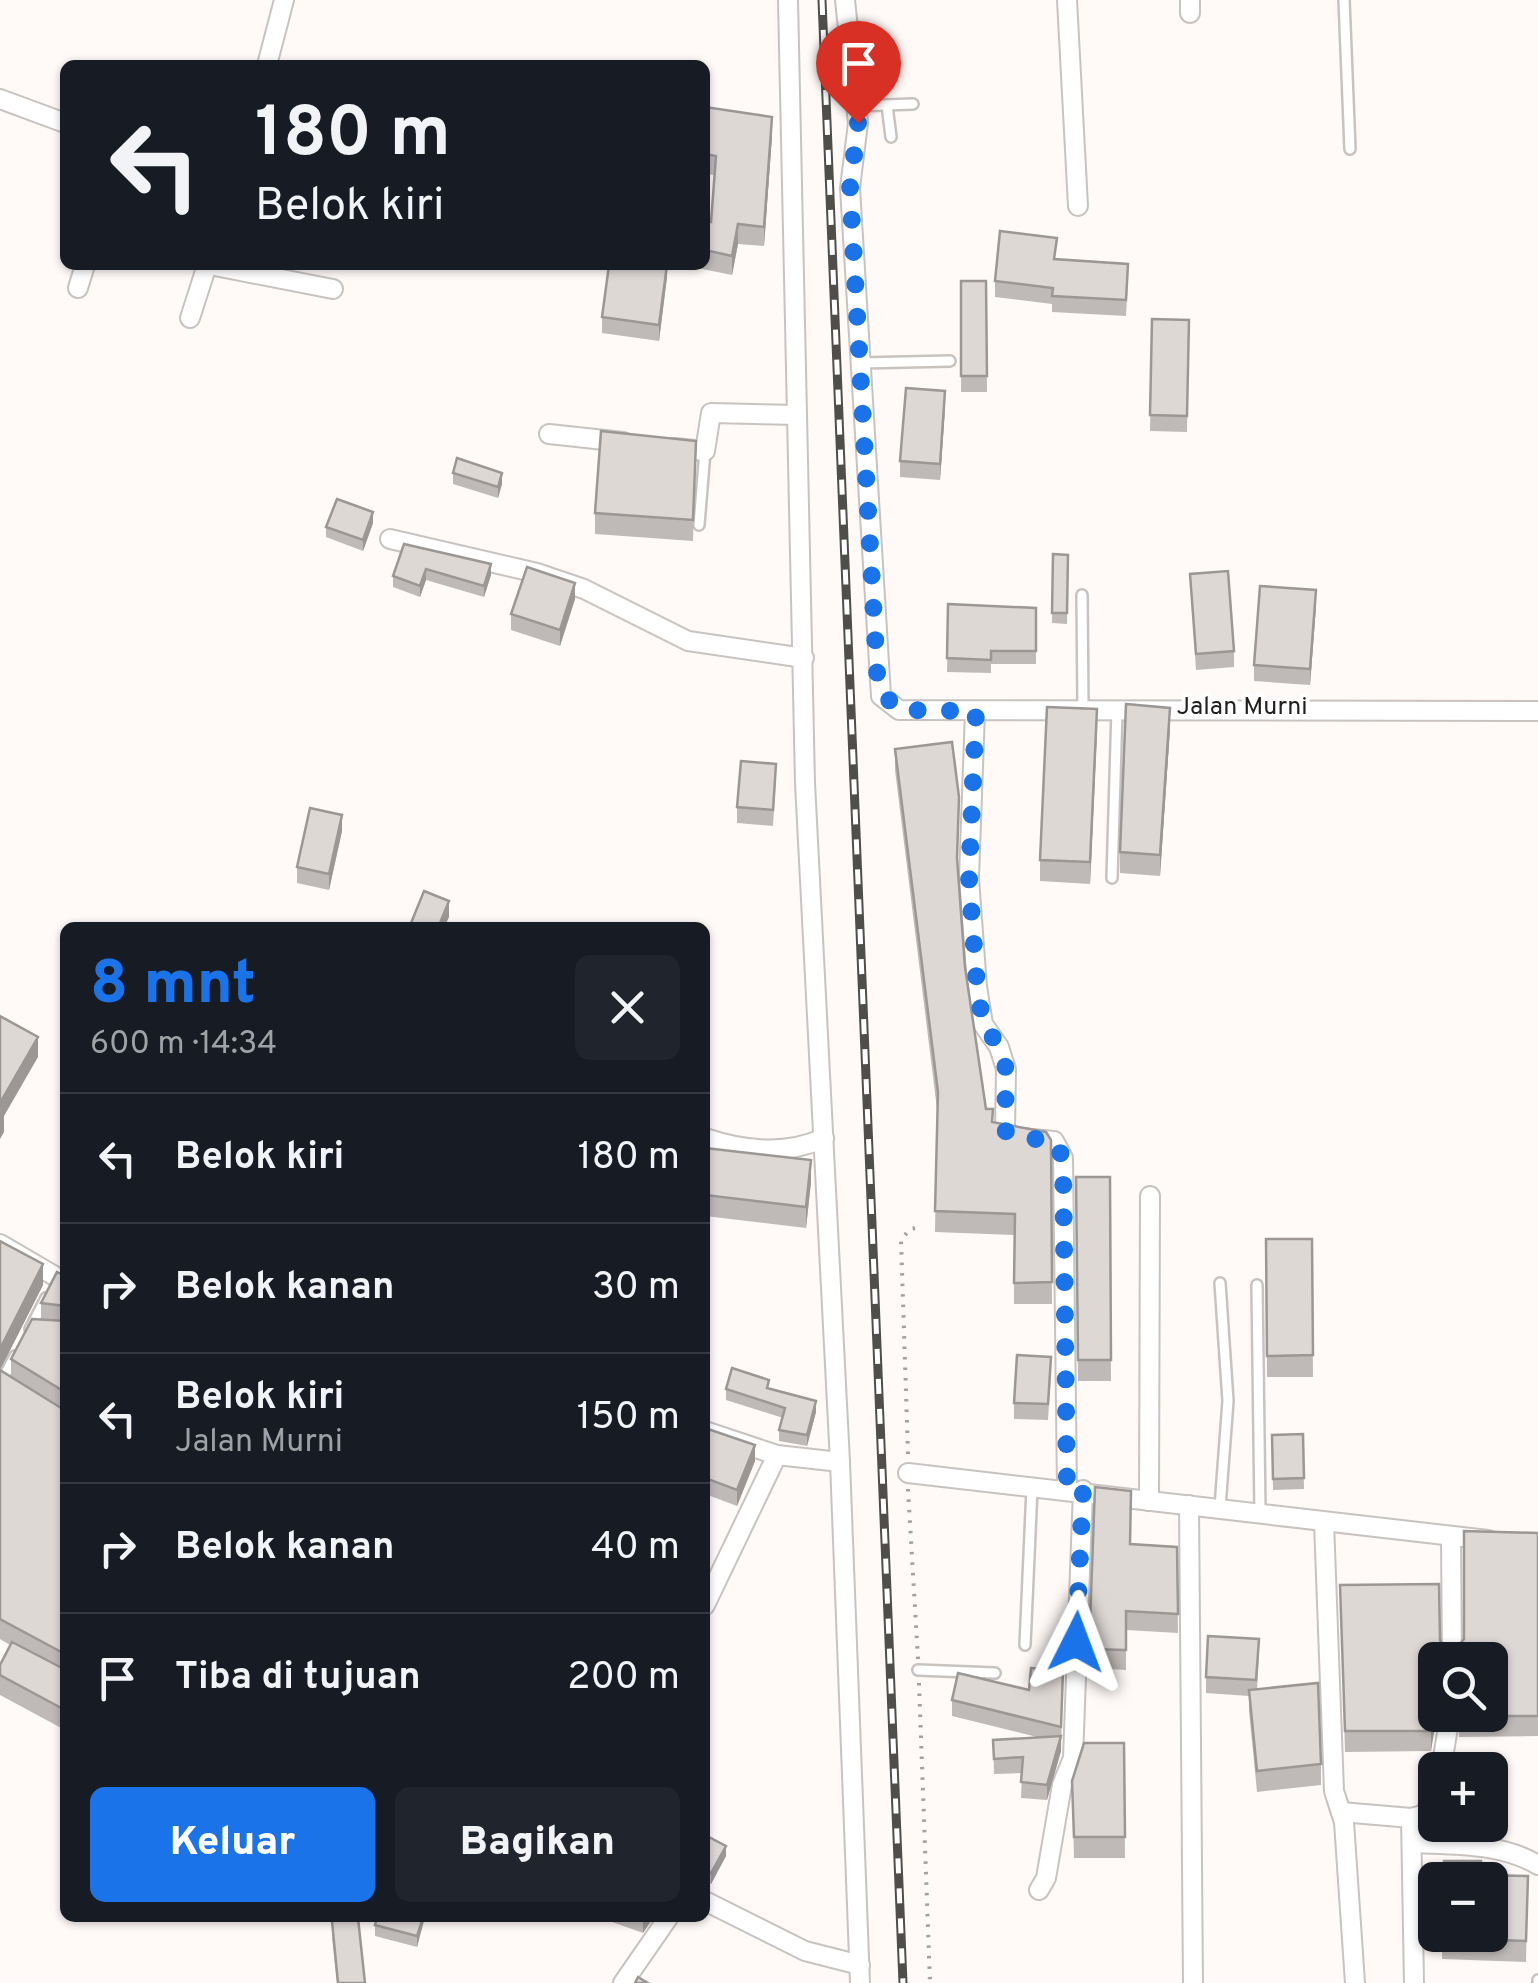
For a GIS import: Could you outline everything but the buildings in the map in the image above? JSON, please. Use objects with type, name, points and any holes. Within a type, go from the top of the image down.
[{"type":"street","points":[[268,60],[284,0]]},
{"type":"street","points":[[710,1904],[860,1974],[840,1462],[805,784],[796,415],[782,131],[788,0]]},
{"type":"street","points":[[845,0],[861,106],[850,188],[867,364]]},
{"type":"street","points":[[1067,0],[1078,206]]},
{"type":"street","points":[[0,99],[60,121]]},
{"type":"street","points":[[78,288],[83,270]]},
{"type":"street","points":[[190,318],[207,270]]},
{"type":"street","points":[[235,270],[333,289]]},
{"type":"street","name":"Jalan Murni","points":[[867,364],[878,689],[899,710],[1117,707],[1538,711]]},
{"type":"street","points":[[549,434],[705,451],[711,412],[796,415]]},
{"type":"street","points":[[390,539],[538,572],[584,589],[688,641],[804,658]]},
{"type":"street","points":[[976,711],[969,878],[978,1006],[1006,1069],[1005,1130],[1009,1136],[1054,1141],[1063,1158],[1075,1490],[1073,1758],[1062,1785],[1046,1878],[1039,1890]]},
{"type":"street","points":[[710,1139],[763,1151],[790,1149],[824,1138]]},
{"type":"street","points":[[1149,1501],[1150,1196]]},
{"type":"street","points":[[0,1244],[60,1279]]},
{"type":"street","points":[[710,1433],[777,1456],[840,1462]]},
{"type":"street","points":[[710,1595],[777,1456]]},
{"type":"street","points":[[908,1472],[1503,1541]]},
{"type":"street","points":[[1190,1505],[1193,1983]]},
{"type":"street","points":[[1324,1522],[1334,1791],[1341,1812],[1355,1983]]},
{"type":"street","points":[[1451,1537],[1452,1642]]},
{"type":"street","points":[[1341,1812],[1418,1817]]},
{"type":"street","points":[[1412,1818],[1414,1983]]},
{"type":"street","points":[[1413,1843],[1475,1846],[1516,1853],[1538,1865]]},
{"type":"street","points":[[623,1983],[665,1922]]},
{"type":"lane","points":[[1344,0],[1350,149]]},
{"type":"lane","points":[[861,106],[913,104]]},
{"type":"lane","points":[[882,105],[891,137]]},
{"type":"lane","points":[[867,364],[950,361]]},
{"type":"lane","points":[[699,525],[705,451]]},
{"type":"lane","points":[[1082,595],[1082,708]]},
{"type":"lane","points":[[1112,878],[1117,707]]},
{"type":"lane","points":[[17,1393],[0,1384],[60,1282]]},
{"type":"lane","points":[[1220,1283],[1228,1401],[1220,1507]]},
{"type":"lane","points":[[1256,1284],[1260,1513]]},
{"type":"lane","points":[[29,1331],[45,1332]]},
{"type":"lane","points":[[0,1356],[12,1362]]},
{"type":"lane","points":[[1025,1645],[1032,1485]]},
{"type":"lane","points":[[921,1670],[995,1673]]},
{"type":"path","points":[[922,1227],[910,1229],[901,1240],[908,1472],[921,1670],[930,1983]]},
{"type":"railway","points":[[822,0],[903,1983]]},
{"type":"route","points":[[858,123],[850,188],[878,689],[899,710],[976,711],[969,800],[969,878],[978,1006],[1006,1069],[1005,1130],[1016,1138],[1054,1141],[1061,1147],[1063,1158],[1067,1489],[1083,1490],[1076,1642]]}]
